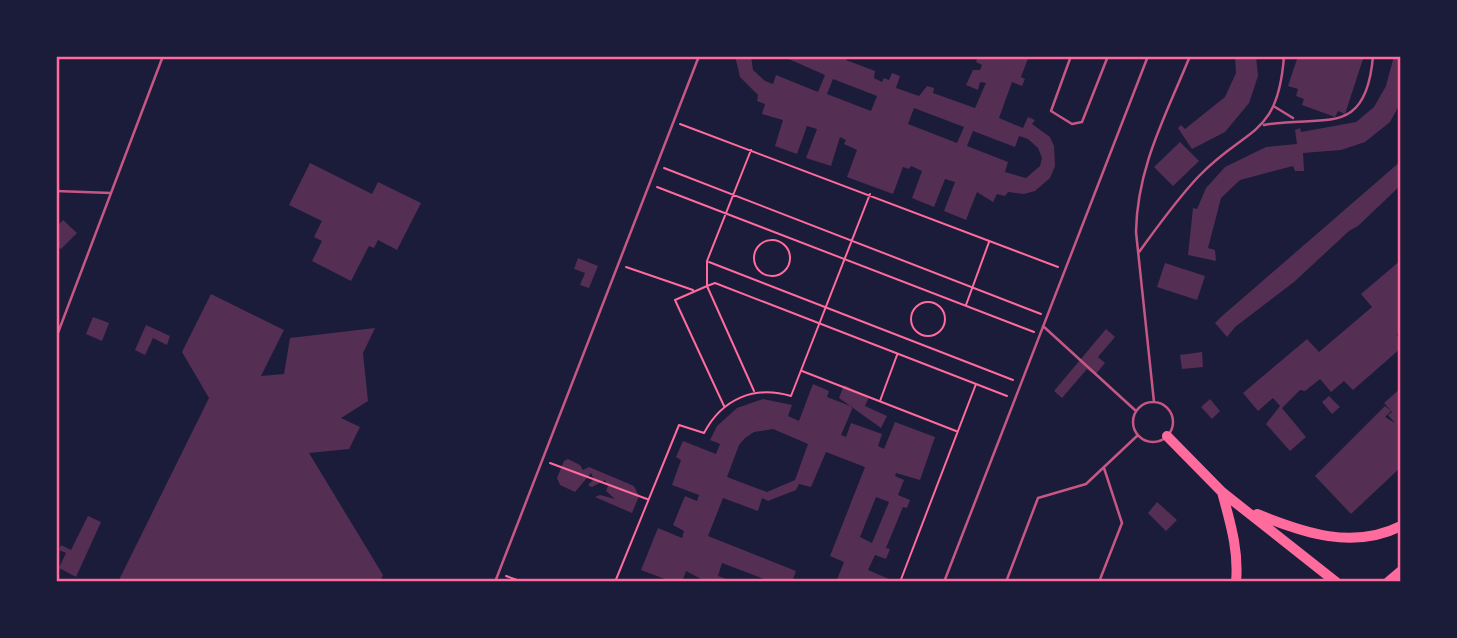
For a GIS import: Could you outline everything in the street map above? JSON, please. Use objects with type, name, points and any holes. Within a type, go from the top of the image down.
[{"type":"highway","points":[[1167,436],[1222,492],[1334,581]]},
{"type":"highway","points":[[1222,492],[1235,542],[1236,582]]},
{"type":"highway","points":[[1245,509],[1331,538],[1371,536],[1401,526]]},
{"type":"highway","points":[[1388,582],[1401,571]]},
{"type":"lane","points":[[56,338],[163,56]]},
{"type":"lane","points":[[495,582],[699,56]]},
{"type":"lane","points":[[1071,56],[1051,110],[1072,124],[1082,122],[1108,56]]},
{"type":"lane","points":[[944,582],[1148,56]]},
{"type":"lane","points":[[1154,402],[1139,252],[1137,203],[1141,175],[1191,56]]},
{"type":"lane","points":[[1139,252],[1198,177],[1264,125],[1275,107],[1284,56]]},
{"type":"lane","points":[[1264,125],[1294,119],[1332,121],[1349,116],[1362,98],[1372,71],[1373,56]]},
{"type":"lane","points":[[1275,107],[1294,119]]},
{"type":"lane","points":[[56,191],[111,193]]},
{"type":"lane","points":[[1043,326],[1136,411]]},
{"type":"lane","points":[[1154,402],[1170,412],[1172,424],[1167,436],[1155,442],[1138,435],[1133,423],[1136,411],[1144,404],[1154,402]]},
{"type":"lane","points":[[1006,582],[1038,498],[1086,484],[1138,435]]},
{"type":"lane","points":[[1099,582],[1122,523],[1104,468]]},
{"type":"path","points":[[674,121],[1065,270]]},
{"type":"path","points":[[751,150],[707,261],[708,286],[754,393]]},
{"type":"path","points":[[656,165],[1047,316]]},
{"type":"path","points":[[649,184],[1040,334]]},
{"type":"path","points":[[615,582],[679,425],[704,433],[724,407],[754,393],[768,391],[791,396],[870,194]]},
{"type":"path","points":[[767,241],[779,242],[788,249],[787,267],[778,275],[766,274],[756,265],[755,253],[767,241]]},
{"type":"path","points":[[966,306],[989,241]]},
{"type":"path","points":[[707,261],[1021,383]]},
{"type":"path","points":[[618,264],[695,291]]},
{"type":"path","points":[[724,407],[675,300],[715,283],[1015,399]]},
{"type":"path","points":[[925,302],[937,304],[944,313],[944,325],[936,334],[924,336],[912,324],[912,312],[925,302]]},
{"type":"path","points":[[880,401],[898,354]]},
{"type":"path","points":[[802,370],[957,432]]},
{"type":"path","points":[[900,582],[976,384]]},
{"type":"path","points":[[542,460],[648,499]]},
{"type":"path","points":[[499,573],[523,582]]},
{"type":"building","points":[[735,56],[751,56],[753,70],[765,81],[773,84],[776,75],[818,92],[825,75],[782,56],[847,56],[846,60],[875,71],[874,78],[882,82],[884,78],[889,80],[892,73],[900,76],[896,88],[919,96],[927,86],[934,88],[933,93],[975,108],[986,83],[980,82],[978,90],[966,85],[973,70],[980,70],[982,65],[976,62],[978,56],[1029,56],[1021,77],[1025,79],[1022,86],[1012,82],[999,118],[1023,128],[1028,117],[1035,120],[1032,124],[1050,137],[1054,146],[1055,166],[1050,178],[1035,191],[1024,194],[1008,192],[1005,196],[997,194],[993,202],[977,192],[966,220],[944,211],[955,182],[945,179],[934,207],[912,198],[922,171],[911,166],[909,169],[903,167],[893,194],[847,177],[857,150],[844,144],[846,140],[840,137],[831,166],[806,158],[817,129],[807,126],[797,154],[775,146],[783,120],[762,114],[765,104],[757,101],[758,95],[740,77]],"holes":[[[833,79],[877,96],[871,111],[827,94]],[[914,108],[964,127],[957,143],[908,124]],[[973,131],[1015,147],[1019,136],[1028,139],[1038,148],[1042,158],[1040,166],[1026,178],[1005,172],[1008,162],[967,146]]]},
{"type":"building","points":[[1235,56],[1256,56],[1258,76],[1249,103],[1225,132],[1192,149],[1178,128],[1181,125],[1185,129],[1225,97],[1236,73]]},
{"type":"building","points":[[1298,56],[1364,56],[1345,114],[1338,111],[1335,117],[1302,105],[1304,99],[1296,96],[1298,89],[1288,86]]},
{"type":"building","points":[[1394,56],[1401,56],[1401,102],[1390,122],[1365,142],[1341,150],[1303,153],[1304,171],[1295,171],[1293,166],[1240,180],[1221,198],[1208,248],[1215,250],[1216,261],[1188,255],[1193,208],[1197,209],[1206,188],[1225,167],[1266,147],[1297,144],[1295,130],[1300,128],[1301,132],[1356,122],[1374,107],[1386,86]]},
{"type":"building","points":[[1180,142],[1199,161],[1173,186],[1154,167]]},
{"type":"building","points":[[1401,161],[1401,185],[1294,282],[1235,327],[1227,337],[1215,323]]},
{"type":"building","points":[[310,163],[372,194],[378,182],[421,203],[397,250],[378,240],[374,248],[369,246],[351,281],[312,261],[322,241],[314,237],[322,221],[289,205]]},
{"type":"building","points":[[63,220],[77,233],[61,249],[56,245],[56,227]]},
{"type":"building","points":[[578,258],[598,266],[589,288],[580,285],[585,273],[574,269]]},
{"type":"building","points":[[1401,260],[1401,331],[1397,334],[1401,348],[1353,390],[1344,381],[1331,392],[1320,379],[1305,391],[1300,390],[1282,408],[1306,437],[1290,451],[1266,424],[1280,406],[1273,398],[1258,411],[1243,393],[1307,339],[1319,352],[1372,307],[1361,294]]},
{"type":"building","points":[[1165,263],[1205,276],[1197,300],[1157,287]]},
{"type":"building","points":[[211,294],[284,330],[261,376],[284,374],[290,338],[375,328],[363,353],[368,401],[341,418],[360,427],[349,449],[309,453],[383,575],[380,582],[118,582],[209,398],[182,352]]},
{"type":"building","points":[[93,317],[109,323],[102,341],[86,334]]},
{"type":"building","points":[[146,325],[170,336],[167,345],[153,338],[145,355],[135,350]]},
{"type":"building","points":[[1106,329],[1115,337],[1098,357],[1105,363],[1095,375],[1087,369],[1062,398],[1054,391]]},
{"type":"building","points":[[1202,352],[1203,367],[1182,369],[1180,355]]},
{"type":"building","points":[[813,384],[829,391],[827,397],[853,407],[841,435],[846,437],[851,423],[882,434],[878,446],[884,449],[895,422],[935,437],[920,480],[896,473],[895,476],[904,480],[898,495],[910,500],[907,508],[903,507],[886,548],[890,549],[886,559],[875,555],[868,570],[896,582],[836,582],[844,562],[830,556],[865,467],[826,452],[811,487],[799,484],[796,490],[768,501],[762,498],[758,511],[723,498],[708,536],[796,571],[792,582],[763,582],[764,579],[722,563],[718,576],[734,582],[707,582],[686,571],[682,582],[673,582],[641,570],[658,528],[682,538],[684,531],[673,525],[685,496],[697,501],[699,495],[672,485],[681,460],[676,457],[683,441],[716,454],[720,444],[710,440],[717,426],[737,408],[763,399],[792,405],[788,416],[799,421]],"holes":[[[773,429],[808,444],[795,480],[767,492],[727,477],[739,445],[745,438],[754,432]],[[876,497],[889,502],[872,543],[860,537]]]},
{"type":"building","points":[[844,385],[869,397],[865,406],[887,416],[881,428],[839,398]]},
{"type":"building","points":[[1401,388],[1401,467],[1351,514],[1315,476],[1385,406],[1391,411],[1385,417],[1395,423],[1388,415],[1392,412],[1384,403]]},
{"type":"building","points":[[1329,396],[1340,407],[1332,414],[1322,402]]},
{"type":"building","points":[[1210,399],[1220,411],[1212,419],[1201,407]]},
{"type":"building","points":[[568,459],[580,465],[583,470],[589,467],[634,486],[639,496],[632,513],[595,497],[600,495],[615,499],[606,491],[608,486],[605,480],[592,487],[588,485],[594,479],[591,473],[575,492],[560,485],[557,478],[564,461]]},
{"type":"building","points":[[1157,502],[1177,520],[1166,531],[1148,513]]},
{"type":"building","points":[[88,516],[101,522],[76,577],[59,568],[66,553],[59,550],[61,545],[71,550]]}]
